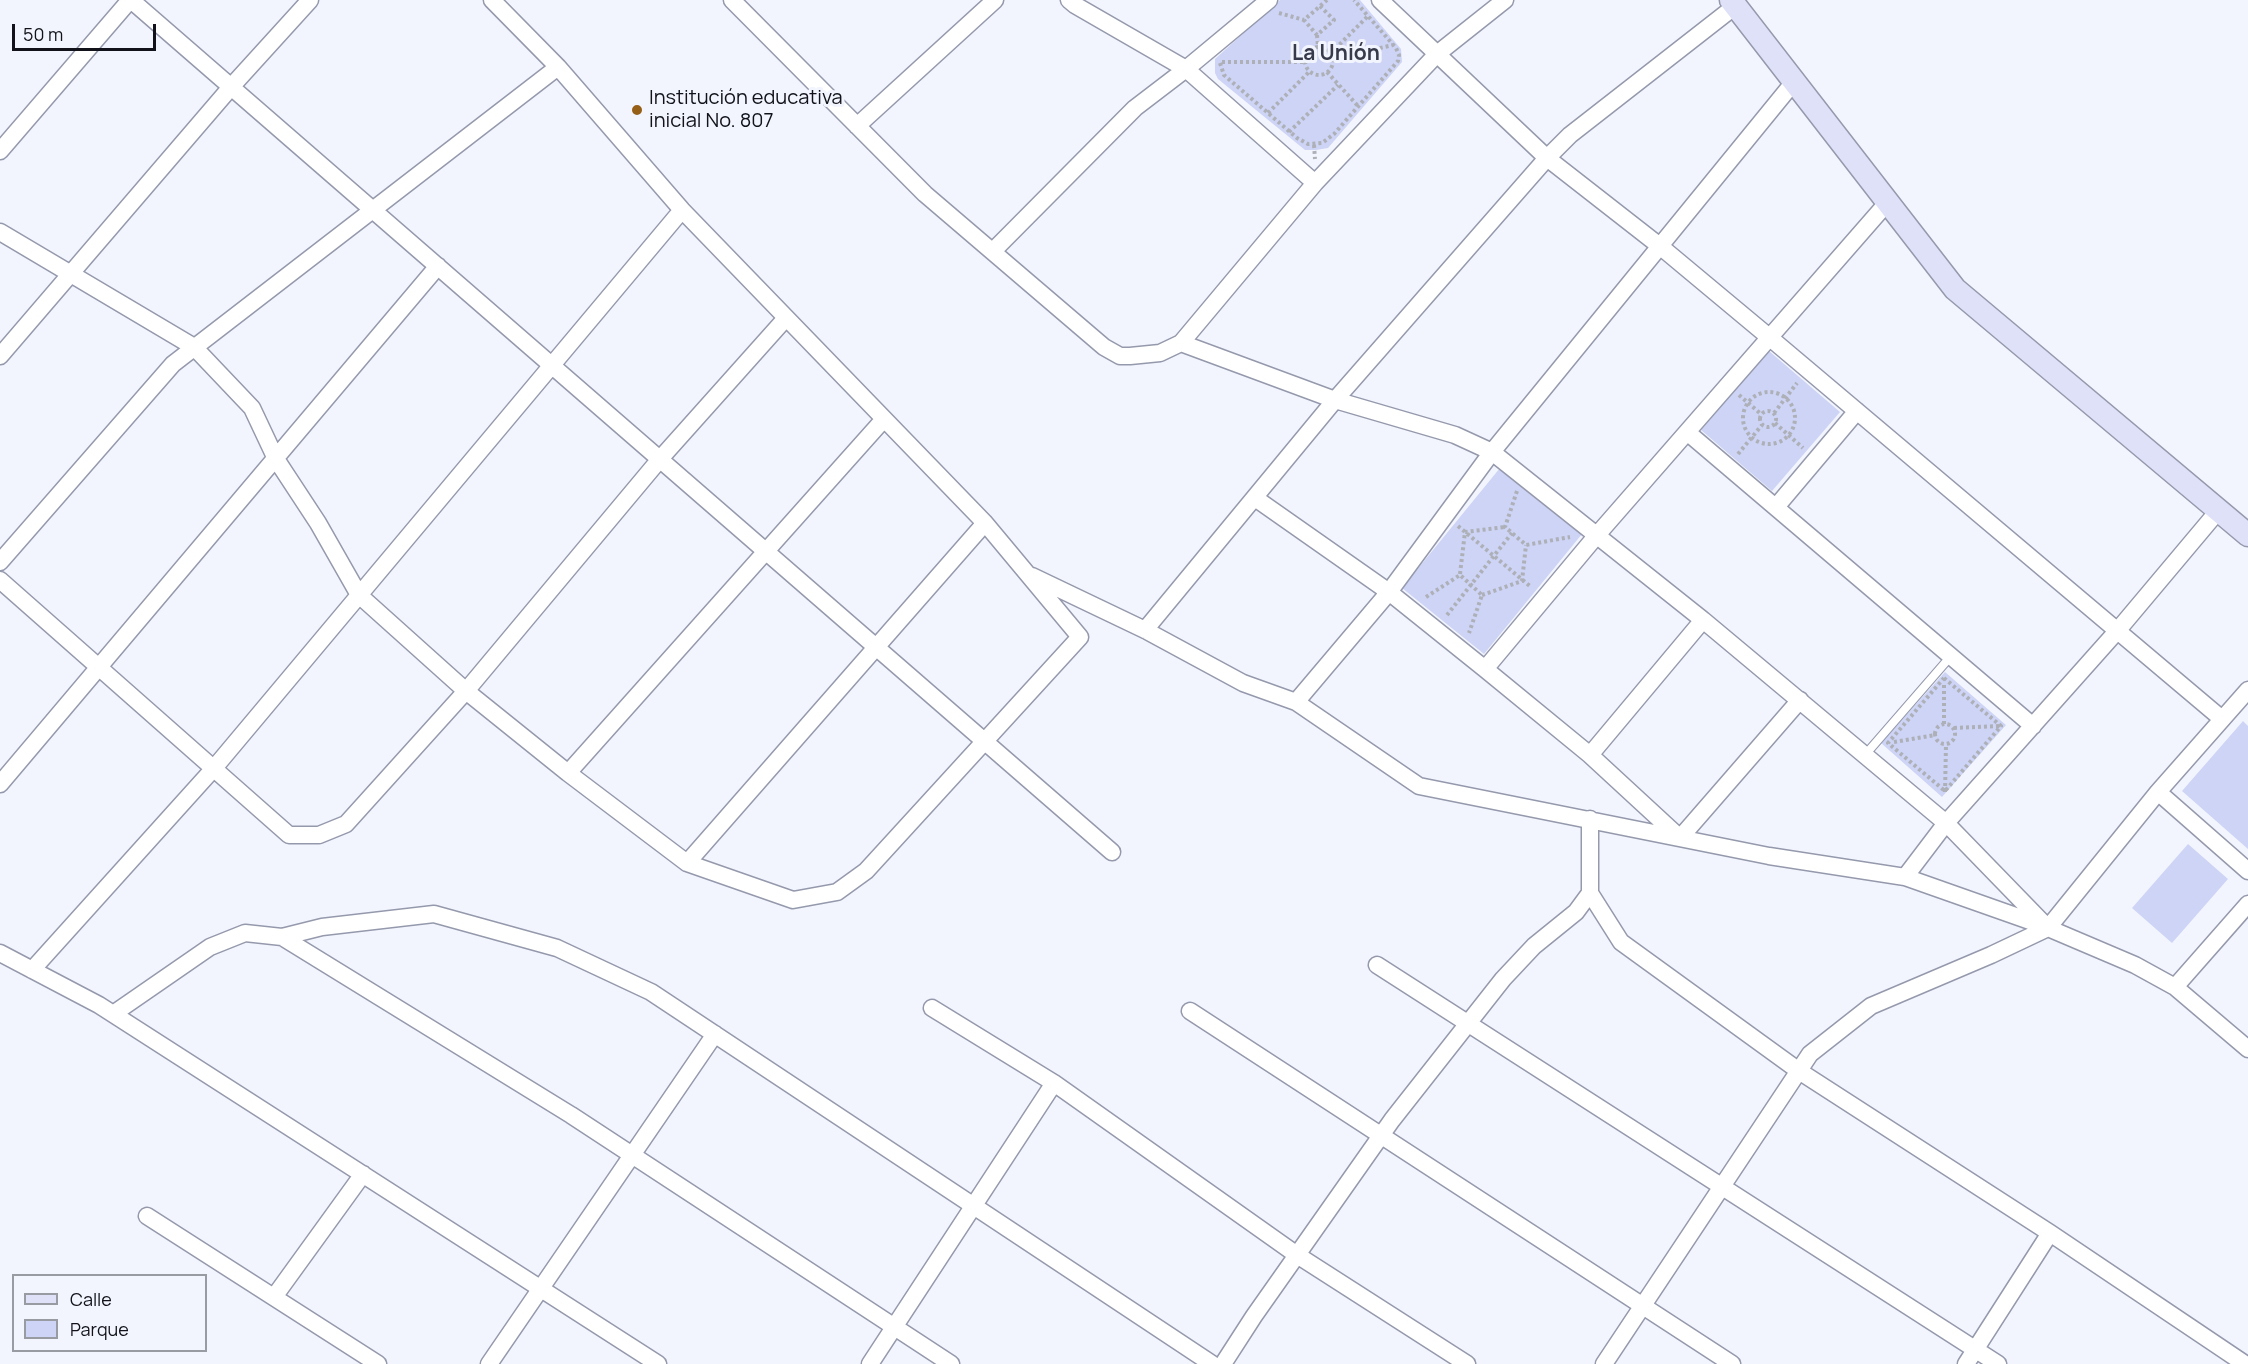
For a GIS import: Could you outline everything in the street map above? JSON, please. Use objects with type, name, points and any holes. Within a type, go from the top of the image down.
[{"type":"street","points":[[0,151],[131,0],[1112,852]]},
{"type":"street","points":[[0,356],[231,87],[310,0]]},
{"type":"street","points":[[0,232],[194,347],[252,408],[276,459],[318,523],[359,595],[466,691],[568,773],[687,862],[793,900],[837,892],[866,871],[1080,637],[985,523],[682,210],[558,67],[492,0]]},
{"type":"street","points":[[732,0],[925,194],[1111,351],[1120,356],[1145,356],[1160,353],[1180,343],[1315,183],[1437,54],[1505,0]]},
{"type":"street","points":[[857,126],[995,0]]},
{"type":"street","points":[[1069,0],[1186,69],[1315,183]]},
{"type":"street","points":[[1380,0],[1546,158],[1661,247],[2222,719]]},
{"type":"street","points":[[993,251],[1135,108],[1274,3]]},
{"type":"street","points":[[1145,630],[1335,400],[1546,158],[1570,135],[1733,3],[1955,289],[2248,535]]},
{"type":"street","points":[[0,562],[173,363],[558,67]]},
{"type":"street","points":[[1296,702],[1389,592],[1492,452],[1793,83]]},
{"type":"street","points":[[1485,669],[1597,535],[1887,203]]},
{"type":"street","points":[[32,970],[215,767],[682,210]]},
{"type":"street","points":[[0,784],[438,266]]},
{"type":"street","points":[[0,580],[215,767],[289,835],[319,835],[346,824],[466,691],[660,459],[786,318]]},
{"type":"street","points":[[1180,343],[1335,400],[1455,435],[1492,452],[1703,620],[1946,823],[2048,928]]},
{"type":"street","points":[[1776,507],[1857,411]]},
{"type":"street","points":[[568,773],[884,419]]},
{"type":"street","points":[[1687,432],[2033,726]]},
{"type":"street","points":[[1255,498],[1389,592],[1590,755],[1680,838]]},
{"type":"street","points":[[1905,877],[1946,823],[2118,630],[2218,511]]},
{"type":"street","points":[[687,862],[985,523]]},
{"type":"street","points":[[1028,574],[1145,630],[1243,683],[1296,702],[1419,786],[1769,856],[1905,877],[2048,928],[2135,965],[2175,987],[2248,1049]]},
{"type":"street","points":[[1590,755],[1703,620]]},
{"type":"street","points":[[1604,1364],[1810,1054],[1871,1006],[1990,956],[2048,928],[2158,792],[2222,719],[2245,699]]},
{"type":"street","points":[[1680,838],[1800,700]]},
{"type":"street","points":[[2158,792],[2248,871]]},
{"type":"street","points":[[1590,819],[1590,893],[1621,942],[1799,1071],[2050,1233],[2245,1364]]},
{"type":"street","points":[[1223,1364],[1381,1135],[1468,1023],[1503,979],[1534,946],[1576,912],[1590,893]]},
{"type":"street","points":[[2175,987],[2248,904]]},
{"type":"street","points":[[113,1014],[210,947],[245,933],[282,937],[322,927],[434,914],[557,948],[651,992],[1212,1364]]},
{"type":"street","points":[[282,937],[632,1155],[951,1364]]},
{"type":"street","points":[[0,953],[113,1014],[658,1364]]},
{"type":"street","points":[[1377,965],[1998,1364]]},
{"type":"street","points":[[932,1008],[1054,1083],[1297,1255],[1467,1364]]},
{"type":"street","points":[[1190,1011],[1732,1364]]},
{"type":"street","points":[[489,1364],[715,1034]]},
{"type":"street","points":[[870,1364],[1054,1083]]},
{"type":"street","points":[[274,1297],[363,1174]]},
{"type":"street","points":[[147,1216],[378,1364]]},
{"type":"street","points":[[1966,1364],[2050,1233]]},
{"type":"lane","points":[[1865,755],[1951,656]]},
{"type":"path","points":[[1304,20],[1327,0]]},
{"type":"path","points":[[1222,55],[1220,62],[1224,75],[1302,142],[1322,143],[1328,140],[1398,61],[1398,51],[1394,45],[1354,0]]},
{"type":"path","points":[[1274,3],[1273,11],[1304,20],[1317,35],[1318,47]]},
{"type":"path","points":[[1317,35],[1334,20],[1320,6]]},
{"type":"path","points":[[1331,53],[1368,16]]},
{"type":"path","points":[[1333,59],[1394,45]]},
{"type":"path","points":[[1318,47],[1327,48],[1331,53],[1333,65],[1327,72],[1318,75],[1310,71],[1305,62],[1309,51],[1318,47]]},
{"type":"path","points":[[1186,69],[1220,62],[1305,62]]},
{"type":"path","points":[[1268,113],[1310,71]]},
{"type":"path","points":[[1327,72],[1358,106]]},
{"type":"path","points":[[1289,132],[1338,85]]},
{"type":"path","points":[[1774,413],[1800,380],[1792,374]]},
{"type":"path","points":[[1731,401],[1744,385]]},
{"type":"path","points":[[1762,392],[1771,392],[1786,398],[1795,412],[1793,428],[1789,435],[1775,444],[1767,445],[1751,438],[1743,424],[1742,416],[1747,402],[1762,392]]},
{"type":"path","points":[[1737,393],[1761,414]]},
{"type":"path","points":[[1768,410],[1774,413],[1777,419],[1767,428],[1762,425],[1761,414],[1768,410]]},
{"type":"path","points":[[1775,423],[1803,448]]},
{"type":"path","points":[[1735,456],[1762,425]]},
{"type":"path","points":[[1797,455],[1810,440]]},
{"type":"path","points":[[1505,527],[1518,488],[1526,495]]},
{"type":"path","points":[[1450,534],[1464,516]]},
{"type":"path","points":[[1457,525],[1531,588]]},
{"type":"path","points":[[1465,532],[1505,527],[1526,545]]},
{"type":"path","points":[[1566,529],[1573,536]]},
{"type":"path","points":[[1460,575],[1465,532]]},
{"type":"path","points":[[1447,615],[1512,533]]},
{"type":"path","points":[[1526,545],[1573,536]]},
{"type":"path","points":[[1566,545],[1573,536]]},
{"type":"path","points":[[1522,580],[1526,545]]},
{"type":"path","points":[[1460,575],[1482,595]]},
{"type":"path","points":[[1426,597],[1460,575]]},
{"type":"path","points":[[1524,596],[1538,579]]},
{"type":"path","points":[[1482,595],[1522,580]]},
{"type":"path","points":[[1418,591],[1433,603]]},
{"type":"path","points":[[1469,633],[1482,595]]},
{"type":"path","points":[[1440,609],[1455,621]]},
{"type":"path","points":[[1462,627],[1476,639]]},
{"type":"path","points":[[1944,724],[1944,678],[1951,656]]},
{"type":"path","points":[[1944,678],[2001,726]]},
{"type":"path","points":[[1888,743],[1944,678]]},
{"type":"path","points":[[1944,724],[1954,728],[2033,726]]},
{"type":"path","points":[[1944,724],[1936,730],[1935,735],[1936,740],[1946,744]]},
{"type":"path","points":[[1945,791],[2001,726]]},
{"type":"path","points":[[1946,744],[1954,739],[1954,728]]},
{"type":"path","points":[[1888,743],[1935,735]]},
{"type":"path","points":[[1881,736],[1945,791]]},
{"type":"path","points":[[1946,744],[1946,823]]},
{"type":"green space","points":[[1280,0],[1360,0],[1401,49],[1402,62],[1328,148],[1305,150],[1218,79],[1215,73],[1215,59]]},
{"type":"green space","points":[[1769,351],[1840,412],[1772,491],[1701,430]]},
{"type":"green space","points":[[1500,468],[1582,534],[1484,654],[1402,588]]},
{"type":"green space","points":[[1945,672],[2006,725],[1942,797],[1881,743]]},
{"type":"green space","points":[[2243,721],[2248,726],[2248,849],[2182,791]]},
{"type":"green space","points":[[2188,844],[2228,879],[2172,943],[2132,908]]},
{"type":"place","name":"Institución educativa inicial No. 807","points":[[637,110]]},
{"type":"district","name":"La Unión","points":[[1336,54]]}]
